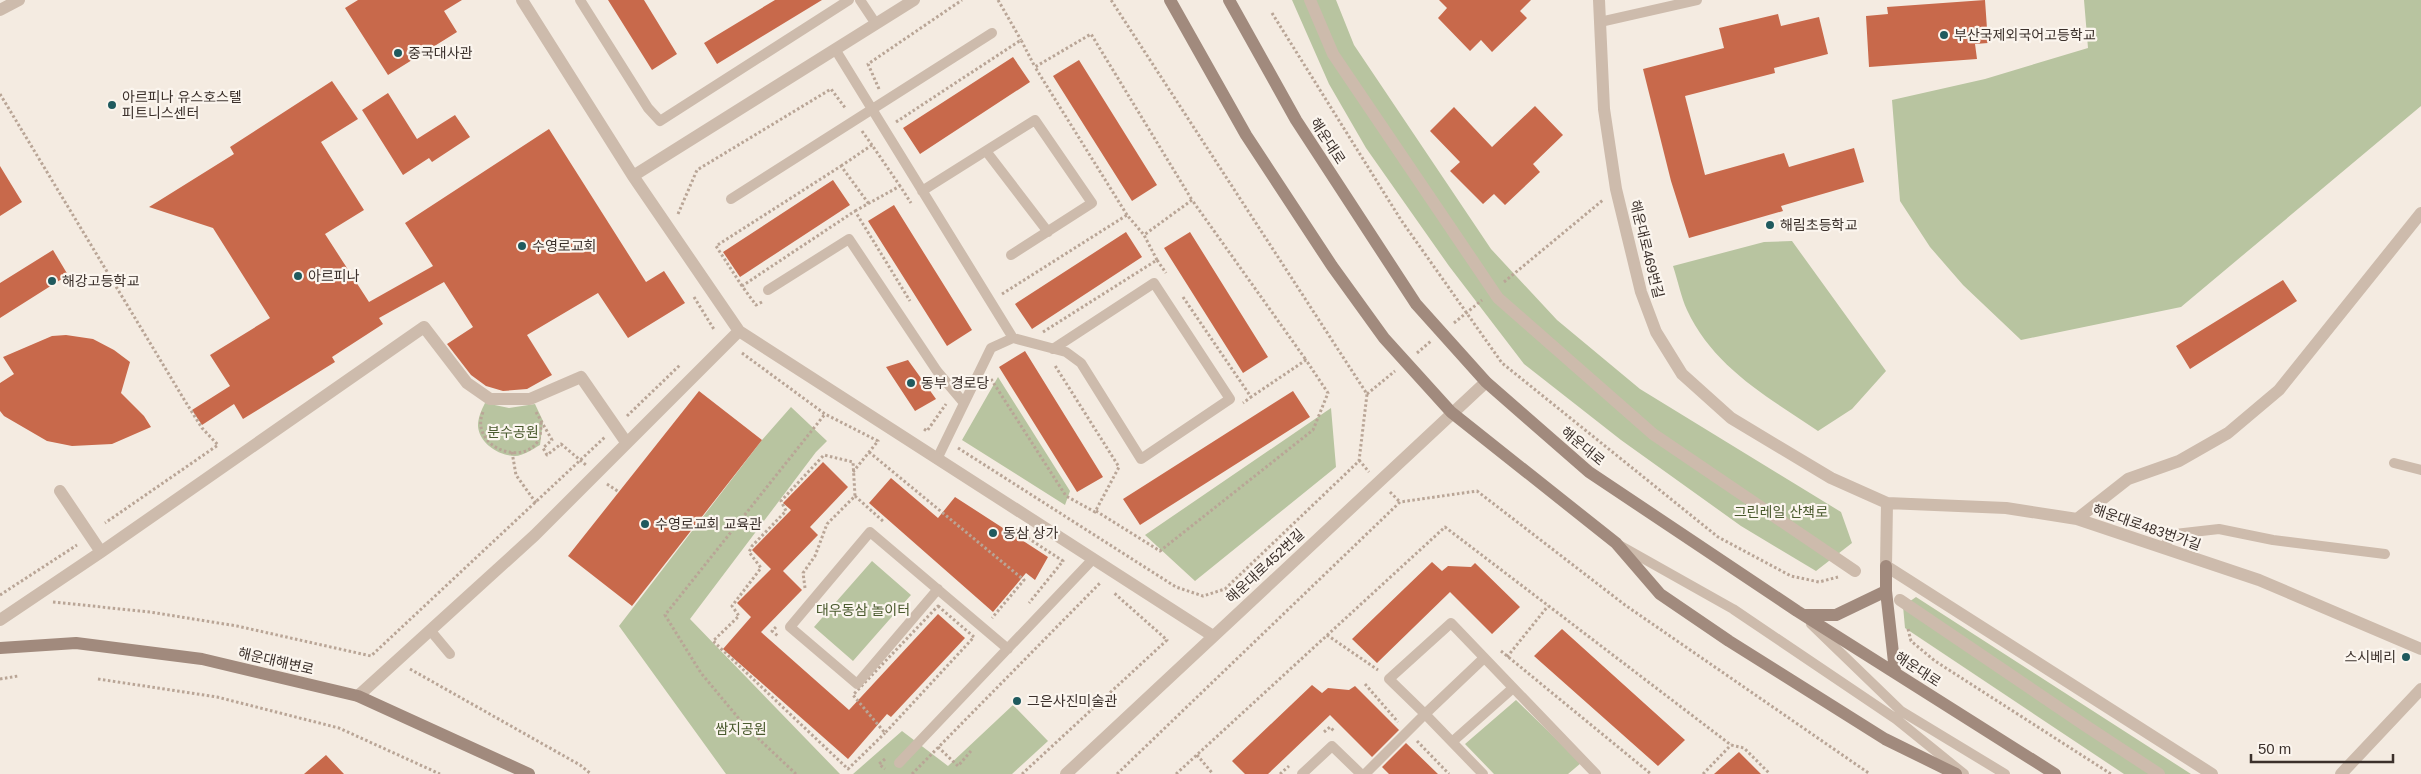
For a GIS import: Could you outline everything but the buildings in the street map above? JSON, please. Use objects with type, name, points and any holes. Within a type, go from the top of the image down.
[{"type":"main road","points":[[1170,0],[1246,135],[1332,266],[1384,338],[1451,412],[1616,543],[1660,594],[1729,641],[1885,738],[1956,774]]},
{"type":"main road","name":"해운대로","points":[[1229,0],[1296,120],[1416,304],[1486,382],[1589,472],[1801,613],[2055,774]]},
{"type":"main road","points":[[1886,566],[1886,591],[1895,671]]},
{"type":"main road","points":[[1801,613],[1836,615],[1886,591]]},
{"type":"main road","name":"해운대해변로","points":[[0,648],[76,643],[202,659],[358,696],[529,774]]},
{"type":"street","points":[[0,10],[19,0]]},
{"type":"street","points":[[522,0],[633,176],[739,330],[1213,636]]},
{"type":"street","points":[[633,176],[914,0]]},
{"type":"street","points":[[1310,0],[1332,54],[1498,298],[1653,434],[1855,571]]},
{"type":"street","name":"해운대로469번길","points":[[1599,0],[1604,109],[1616,189],[1640,292],[1656,332],[1682,374],[1731,418],[1831,478],[1887,504]]},
{"type":"street","name":"해운대로483번가길","points":[[2077,519],[2128,479],[2180,461],[2228,434],[2278,390],[2421,213]]},
{"type":"street","points":[[0,620],[424,327],[467,383],[490,399],[530,399],[581,377],[626,442]]},
{"type":"street","points":[[358,696],[534,534],[739,330]]},
{"type":"street","name":"해운대로452번길","points":[[1066,774],[1451,412],[1486,382]]},
{"type":"street","points":[[60,491],[101,552]]},
{"type":"street","points":[[2077,519],[2006,508],[1887,504],[1886,566],[2212,774]]},
{"type":"street","name":"해운대로483번가길","points":[[2077,519],[2259,580],[2421,649]]},
{"type":"street","points":[[1900,600],[2159,774]]},
{"type":"street","points":[[2341,774],[2421,689]]},
{"type":"lane","points":[[580,0],[648,108],[660,121],[849,0]]},
{"type":"lane","points":[[860,0],[876,24]]},
{"type":"lane","points":[[1600,22],[1697,0]]},
{"type":"lane","points":[[731,199],[992,34]]},
{"type":"lane","points":[[835,49],[1013,338]]},
{"type":"lane","points":[[922,190],[1036,120],[1092,203],[1011,255]]},
{"type":"lane","points":[[986,151],[1048,232]]},
{"type":"lane","points":[[768,290],[849,239],[937,371],[964,403]]},
{"type":"lane","points":[[937,458],[991,348],[1013,338],[1066,352],[1081,362],[1141,458],[1230,399],[1154,283],[1053,349]]},
{"type":"lane","points":[[2394,463],[2421,470]]},
{"type":"lane","points":[[2162,548],[2175,534],[2219,530],[2282,541],[2385,554]]},
{"type":"lane","points":[[938,589],[857,684],[790,627],[870,532],[938,589],[1008,649]]},
{"type":"lane","points":[[1616,543],[1733,609],[1896,719],[1964,774]]},
{"type":"lane","points":[[899,763],[1093,559]]},
{"type":"lane","points":[[1801,613],[1901,711],[2005,774]]},
{"type":"lane","points":[[1483,774],[1389,679],[1451,623],[1596,774]]},
{"type":"lane","points":[[430,630],[450,654]]},
{"type":"lane","points":[[1365,774],[1484,658]]},
{"type":"lane","points":[[1452,742],[1513,688]]},
{"type":"lane","points":[[1302,774],[1332,746],[1361,774]]},
{"type":"path","points":[[880,92],[868,64],[962,0]]},
{"type":"path","points":[[998,0],[1022,40],[1035,67],[1127,215],[1144,235],[1168,276]]},
{"type":"path","points":[[952,445],[1176,587],[1203,596],[1225,589],[1358,461],[1367,394],[1110,0]]},
{"type":"path","points":[[991,378],[1066,496],[1096,511],[1160,551],[1312,430],[1328,393],[1192,200],[1091,34],[1035,67]]},
{"type":"path","points":[[895,122],[1022,40]]},
{"type":"path","points":[[677,216],[697,170],[830,89],[847,110]]},
{"type":"path","points":[[0,94],[185,401],[202,428],[218,445],[105,524]]},
{"type":"path","points":[[862,129],[900,186]]},
{"type":"path","points":[[742,286],[716,246],[872,145]]},
{"type":"path","points":[[841,166],[868,204]]},
{"type":"path","points":[[1553,242],[1616,189]]},
{"type":"path","points":[[1144,235],[1192,200]]},
{"type":"path","points":[[995,287],[1000,296],[1127,215]]},
{"type":"path","points":[[1034,337],[1158,260]]},
{"type":"path","points":[[689,289],[716,330],[709,337]]},
{"type":"path","points":[[1180,292],[1251,397]]},
{"type":"path","points":[[734,348],[825,414],[885,446]]},
{"type":"path","points":[[1235,409],[1306,360]]},
{"type":"path","points":[[1047,361],[1056,365],[1119,467],[1128,469]]},
{"type":"path","points":[[624,419],[681,364]]},
{"type":"path","points":[[986,386],[991,378],[992,370]]},
{"type":"path","points":[[532,406],[552,440],[543,448],[547,455],[561,444],[570,451]]},
{"type":"path","points":[[484,410],[480,426],[485,438],[491,446],[512,452],[529,448],[537,442],[541,421]]},
{"type":"path","points":[[796,774],[745,726],[701,673],[665,615],[825,414]]},
{"type":"path","points":[[919,426],[927,431]]},
{"type":"path","points":[[61,597],[52,602],[150,612],[237,626],[371,656],[606,436],[601,429]]},
{"type":"path","points":[[853,472],[878,441]]},
{"type":"path","points":[[512,452],[516,475],[536,503]]},
{"type":"path","points":[[869,452],[1024,580],[990,621]]},
{"type":"path","points":[[1096,511],[1119,467]]},
{"type":"path","points":[[1117,774],[1400,502],[1477,491],[1625,605],[1870,774]]},
{"type":"path","points":[[855,496],[890,529]]},
{"type":"path","points":[[1005,523],[1063,560],[1028,605]]},
{"type":"path","points":[[0,596],[77,545]]},
{"type":"path","points":[[912,774],[1101,582],[1167,640],[1022,774]]},
{"type":"path","points":[[1900,600],[1911,641],[1935,661],[2111,774]]},
{"type":"path","points":[[938,606],[974,637],[885,732],[853,695],[938,606]]},
{"type":"path","points":[[1507,657],[1548,606]]},
{"type":"path","points":[[414,662],[408,667],[580,765],[591,774]]},
{"type":"path","points":[[0,679],[18,676]]},
{"type":"path","points":[[98,679],[217,697],[339,728],[440,774]]},
{"type":"path","points":[[1365,684],[1399,723]]},
{"type":"path","points":[[1416,741],[1449,774]]},
{"type":"path","points":[[1703,774],[1731,746],[1744,748],[1770,774]]},
{"type":"path","points":[[938,747],[958,766],[971,751]]},
{"type":"path","points":[[1197,755],[1213,774]]},
{"type":"path","points":[[1861,774],[1864,770]]},
{"type":"green space","name":"그린레일 산책로","points":[[1292,0],[1336,0],[1354,45],[1491,249],[1557,320],[1640,389],[1841,512],[1852,543],[1816,571],[1741,526],[1621,440],[1524,364],[1449,266],[1366,148],[1329,84]]},
{"type":"green space","points":[[2084,0],[2421,0],[2421,106],[2181,307],[2021,340],[1963,285],[1930,247],[1900,201],[1892,100],[1985,79],[2088,48]]},
{"type":"green space","points":[[1792,241],[1886,371],[1852,409],[1818,431],[1744,380],[1712,349],[1698,330],[1687,310],[1673,266],[1764,242]]},
{"type":"green space","points":[[998,377],[1070,491],[1065,505],[962,440]]},
{"type":"green space","name":"분수공원","points":[[485,403],[509,408],[535,404],[543,421],[540,445],[518,456],[503,454],[491,447],[482,438],[478,426],[480,414]]},
{"type":"green space","name":"쌈지공원","points":[[791,407],[827,441],[816,452],[690,619],[840,774],[726,774],[619,626],[762,440]]},
{"type":"green space","points":[[1331,408],[1336,467],[1195,581],[1145,535]]},
{"type":"green space","name":"대우동삼 놀이터","points":[[872,561],[911,595],[853,661],[814,627]]},
{"type":"green space","points":[[1916,597],[2191,774],[2124,774],[1905,628],[1903,606]]},
{"type":"green space","points":[[1516,700],[1581,763],[1568,774],[1494,774],[1465,744]]},
{"type":"green space","points":[[1013,705],[1048,741],[1012,774],[853,774],[902,731],[948,766]]},
{"type":"place","name":"부산국제외국어고등학교","points":[[1944,35]]},
{"type":"place","name":"중국대사관","points":[[398,53]]},
{"type":"place","name":"아르피나 유스호스텔 피트니스센터","points":[[112,105]]},
{"type":"place","name":"해림초등학교","points":[[1770,225]]},
{"type":"place","name":"수영로교회","points":[[522,246]]},
{"type":"place","name":"아르피나","points":[[298,276]]},
{"type":"place","name":"해강고등학교","points":[[52,281]]},
{"type":"place","name":"동부 경로당","points":[[911,383]]},
{"type":"place","name":"수영로교회 교육관","points":[[645,524]]},
{"type":"place","name":"동삼 상가","points":[[993,533]]},
{"type":"place","name":"스시베리","points":[[2406,657]]},
{"type":"place","name":"그은사진미술관","points":[[1017,701]]}]
